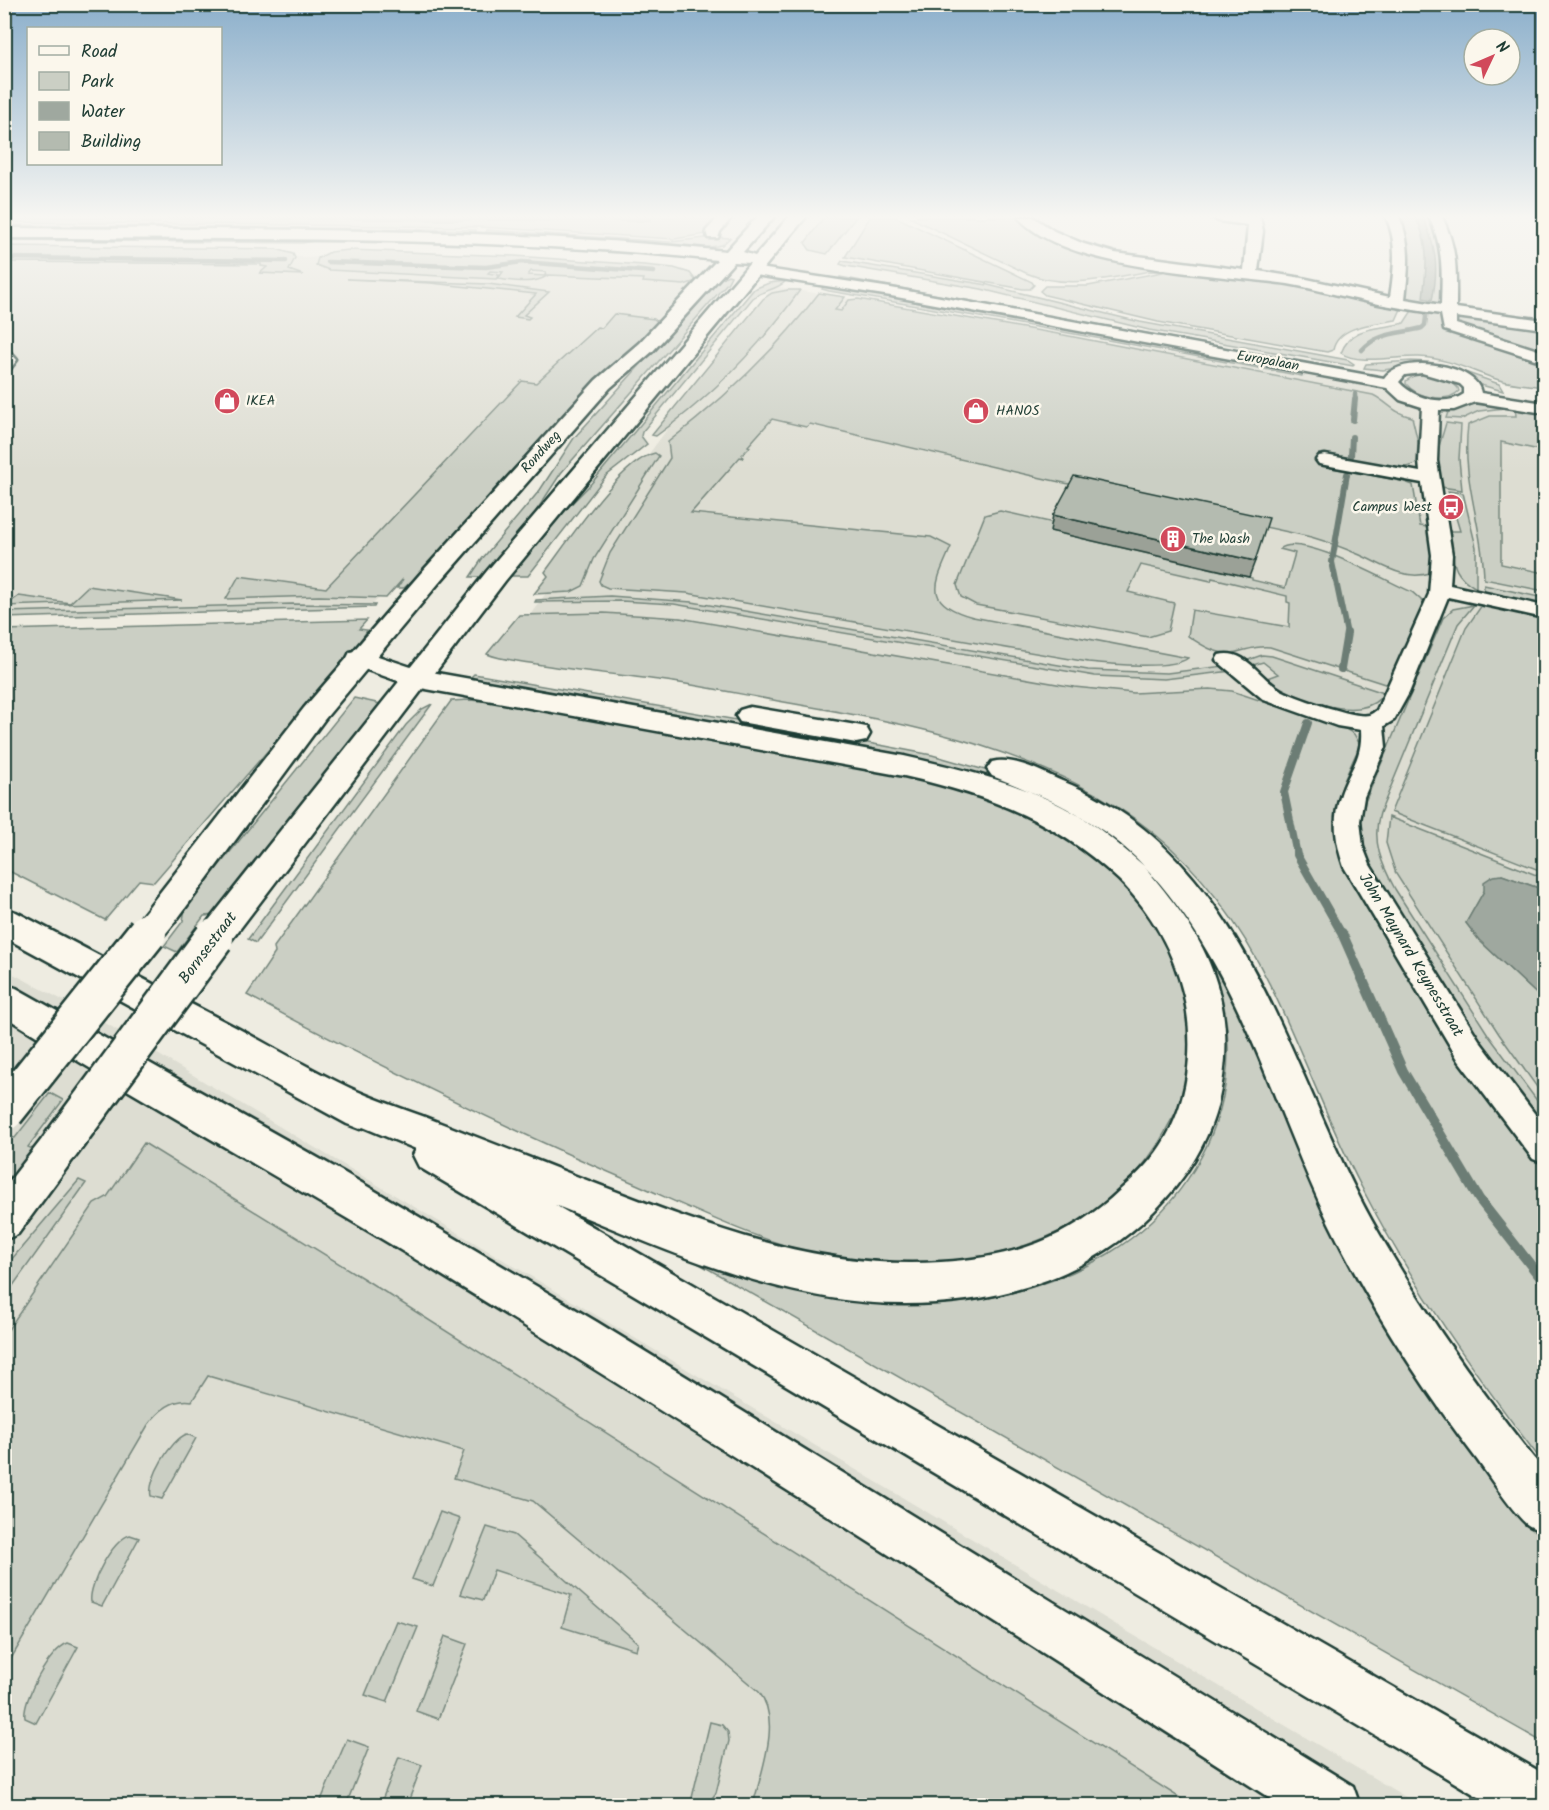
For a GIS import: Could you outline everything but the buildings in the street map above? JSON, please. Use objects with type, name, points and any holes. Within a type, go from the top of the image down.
[{"type":"main road","name":"Rondweg","points":[[360,658],[603,384],[646,347],[689,301]]},
{"type":"main road","points":[[422,669],[586,467],[727,301]]},
{"type":"main road","points":[[5,1111],[163,913],[314,714],[360,658],[899,764],[986,786],[1033,805],[1085,834],[1125,865],[1165,910],[1185,943],[1203,990],[1210,1034],[1208,1074],[1198,1114],[1172,1165],[1137,1204],[1094,1237],[1044,1262],[980,1279],[916,1285],[851,1280],[794,1271],[734,1254],[686,1238],[340,1101]]},
{"type":"main road","points":[[422,669],[813,726],[954,754],[1053,788],[1094,809],[1144,844],[1168,868],[1223,942],[1260,1017],[1342,1205],[1393,1294],[1433,1359],[1492,1444],[1545,1508]]},
{"type":"main road","name":"Bornsestraat","points":[[4,1221],[214,938],[422,669]]},
{"type":"main road","points":[[4,921],[340,1101],[1545,1804]]},
{"type":"main road","points":[[4,998],[56,1030],[328,1184],[663,1387],[1333,1806]]},
{"type":"main road","points":[[4,1010],[56,1030]]},
{"type":"street","name":"Europalaan","points":[[945,301],[1393,380]]},
{"type":"street","points":[[1391,301],[1545,325]]},
{"type":"street","points":[[1447,301],[1449,327],[1452,330],[1545,357]]},
{"type":"street","points":[[4,355],[9,360],[4,366]]},
{"type":"street","points":[[1545,399],[1472,393],[1462,403],[1431,403],[1408,396],[1393,380],[1411,369],[1434,370],[1457,376],[1472,393],[1545,408]]},
{"type":"street","points":[[1227,660],[1242,668],[1272,695],[1345,721],[1372,723],[1386,715],[1398,693],[1434,609],[1440,589],[1442,543],[1430,479],[1428,441],[1431,403]]},
{"type":"street","points":[[1326,460],[1430,479]]},
{"type":"street","points":[[1440,589],[1545,612]]},
{"type":"street","name":"John Maynard Keynesstraat","points":[[1372,723],[1374,747],[1352,797],[1347,821],[1350,848],[1357,867],[1470,1052],[1507,1104],[1545,1149]]},
{"type":"shaded area","points":[[4,301],[675,301],[372,605],[5,617]]},
{"type":"shaded area","points":[[762,301],[865,301],[1544,416],[1544,1435],[1267,937],[1092,772],[960,727],[507,646]]},
{"type":"shaded area","points":[[4,969],[102,1021],[1419,1805],[5,1805]]},
{"type":"green space","points":[[529,301],[539,301],[524,315],[530,317],[528,319],[515,317]]},
{"type":"green space","points":[[698,301],[711,301],[561,473],[529,522],[488,571],[482,577],[470,577],[482,559],[540,490],[574,438]]},
{"type":"green space","points":[[744,301],[750,301],[642,432],[641,436],[647,444],[606,476],[528,576],[509,576],[551,524],[589,486]]},
{"type":"green space","points":[[761,301],[792,301],[769,331],[716,387],[656,436],[652,435]]},
{"type":"green space","points":[[812,301],[842,301],[835,310],[841,311],[848,301],[872,301],[1064,335],[1373,395],[1400,413],[1412,417],[1418,442],[1417,463],[1398,468],[1323,456],[1321,466],[1413,485],[1420,526],[1429,527],[1432,553],[1430,573],[1411,575],[1402,573],[1311,537],[810,424],[806,427],[772,419],[748,446],[750,447],[742,455],[743,458],[740,457],[691,513],[931,537],[951,547],[937,582],[937,591],[939,598],[946,605],[957,611],[973,617],[1188,658],[1180,662],[1155,665],[1088,662],[687,593],[608,588],[601,585],[599,581],[610,553],[670,458],[668,442],[748,373]]},
{"type":"green space","points":[[889,301],[920,301],[1126,337],[1186,353],[1303,372],[1302,376]]},
{"type":"green space","points":[[956,301],[973,301],[1352,371],[1351,374]]},
{"type":"green space","points":[[1032,301],[1056,301],[1140,322],[1348,360],[1354,364],[1353,366],[1149,330]]},
{"type":"green space","points":[[1072,301],[1375,301],[1401,309],[1396,320],[1358,327],[1342,335],[1333,350],[1327,352],[1158,322]]},
{"type":"green space","points":[[1410,301],[1443,301],[1441,305]]},
{"type":"green space","points":[[1413,309],[1441,314],[1445,328],[1473,339],[1544,359],[1544,387],[1504,381],[1450,362],[1430,358],[1357,359],[1341,353],[1352,337],[1367,330],[1404,323]]},
{"type":"green space","points":[[614,314],[654,319],[659,323],[428,566],[404,588],[397,588],[403,579],[386,598],[319,596],[226,599],[239,576],[326,588],[522,381],[536,383],[597,327],[602,328]]},
{"type":"green space","points":[[1455,315],[1544,327],[1544,354],[1461,331],[1455,327]]},
{"type":"green space","points":[[1412,361],[1456,369],[1499,384],[1503,391],[1411,366],[1383,370],[1364,368],[1366,364]]},
{"type":"green space","points":[[1415,375],[1444,378],[1454,384],[1459,391],[1439,398],[1424,395],[1406,384],[1406,381]]},
{"type":"green space","points":[[1483,403],[1504,405],[1504,408],[1479,411],[1462,419],[1446,418],[1448,412],[1458,407]]},
{"type":"green space","points":[[1515,406],[1544,411],[1544,451],[1501,442],[1501,564],[1544,573],[1544,591],[1484,579],[1483,559],[1467,465],[1468,425],[1490,416],[1516,416]]},
{"type":"green space","points":[[1446,423],[1461,425],[1459,459],[1462,490],[1441,487],[1437,453]]},
{"type":"green space","points":[[655,453],[659,456],[594,559],[583,586],[571,592],[534,594],[548,576],[545,572],[595,504],[627,470],[641,459]]},
{"type":"green space","points":[[1448,491],[1463,493],[1476,547],[1476,588],[1461,576],[1454,564],[1450,531],[1460,531]]},
{"type":"green space","points":[[1000,511],[1054,523],[1050,531],[1252,578],[1252,580],[1285,588],[1295,553],[1280,549],[1290,545],[1305,547],[1344,560],[1412,592],[1421,600],[1423,606],[1388,685],[1270,647],[1226,653],[1214,651],[1188,636],[1192,610],[1289,627],[1290,603],[1287,602],[1287,596],[1212,578],[1211,581],[1141,565],[1128,592],[1174,603],[1168,631],[1148,637],[976,605],[961,597],[957,585],[985,515]]},
{"type":"green space","points":[[1484,585],[1544,598],[1544,606],[1484,592]]},
{"type":"green space","points":[[88,586],[182,600],[5,606],[19,596],[70,603]]},
{"type":"green space","points":[[610,596],[692,602],[1088,670],[1167,673],[1224,666],[1232,671],[1164,679],[1095,676],[674,604],[621,601],[535,602],[536,600]]},
{"type":"green space","points":[[292,604],[375,605],[374,607],[4,618],[5,612]]},
{"type":"green space","points":[[1474,605],[1458,624],[1380,813],[1377,843],[1382,862],[1395,889],[1489,1036],[1544,1110],[1544,1129],[1484,1050],[1376,879],[1363,841],[1362,822],[1365,802],[1443,618],[1453,609]]},
{"type":"green space","points":[[1482,605],[1544,617],[1544,872],[1391,812],[1466,628]]},
{"type":"green space","points":[[604,613],[680,618],[1074,687],[1134,693],[1210,689],[1232,691],[1346,729],[1354,734],[1360,745],[1341,790],[1335,818],[1337,848],[1343,866],[1457,1055],[1503,1120],[1544,1168],[1544,1464],[1446,1329],[1381,1223],[1337,1137],[1271,987],[1245,940],[1217,899],[1187,863],[1153,832],[1116,806],[1074,783],[1029,763],[979,745],[928,731],[877,719],[702,687],[505,659],[487,654],[519,615]]},
{"type":"green space","points":[[367,620],[359,629],[367,630],[365,634],[342,665],[154,882],[139,880],[105,920],[5,869],[4,630]]},
{"type":"green space","points":[[1262,655],[1272,656],[1384,693],[1374,703],[1360,708],[1344,708],[1308,700],[1267,678],[1278,674],[1263,662],[1253,665],[1245,661]]},
{"type":"green space","points":[[474,674],[932,755],[1006,776],[1129,843],[1186,903],[1488,1456],[1544,1528],[1544,1743],[689,1258],[837,1296],[912,1304],[950,1303],[1004,1295],[1065,1275],[1108,1254],[1153,1220],[1188,1179],[1212,1134],[1225,1085],[1227,1034],[1218,984],[1197,935],[1164,889],[1139,863],[1121,846],[1092,825],[1055,805],[977,774],[854,745],[470,678]]},
{"type":"green space","points":[[354,698],[381,704],[216,915],[204,916],[177,952],[164,946],[183,921],[185,908]]},
{"type":"green space","points":[[451,701],[497,702],[928,780],[1005,805],[1042,821],[1077,842],[1133,893],[1155,924],[1173,958],[1186,994],[1191,1031],[1189,1069],[1179,1106],[1157,1146],[1127,1183],[1090,1214],[1052,1235],[1026,1245],[971,1259],[943,1262],[914,1264],[858,1261],[800,1250],[744,1231],[690,1208],[439,1094],[247,995],[275,953],[274,947]]},
{"type":"green space","points":[[432,704],[256,943],[248,939],[406,725],[422,709]]},
{"type":"green space","points":[[1389,817],[1544,878],[1544,890],[1502,875],[1484,891],[1466,923],[1479,940],[1544,1001],[1544,1097],[1499,1034],[1396,874],[1386,843]]},
{"type":"green space","points":[[50,1093],[63,1100],[28,1147],[37,1151],[5,1195],[5,1136],[15,1138]]},
{"type":"green space","points":[[144,1143],[369,1282],[1191,1805],[753,1805],[768,1747],[769,1731],[766,1704],[759,1692],[533,1501],[454,1478],[464,1451],[208,1376],[192,1401],[179,1401],[167,1406],[148,1425],[5,1669],[5,1334],[94,1204],[107,1197]]},
{"type":"green space","points":[[79,1180],[86,1183],[5,1297],[5,1267]]},
{"type":"green space","points":[[187,1434],[196,1438],[162,1499],[151,1496],[156,1471],[174,1444]]},
{"type":"green space","points":[[440,1512],[460,1519],[433,1586],[412,1579]]},
{"type":"green space","points":[[487,1527],[514,1535],[638,1643],[636,1650],[562,1627],[571,1595],[494,1570],[483,1600],[460,1594]]},
{"type":"green space","points":[[130,1535],[139,1538],[102,1606],[91,1602],[93,1585],[109,1553],[123,1538]]},
{"type":"green space","points":[[396,1621],[418,1627],[387,1702],[365,1695]]},
{"type":"green space","points":[[445,1636],[467,1644],[438,1719],[416,1711]]},
{"type":"green space","points":[[68,1643],[78,1647],[36,1723],[25,1718],[28,1700],[39,1676],[53,1655]]},
{"type":"green space","points":[[710,1722],[722,1725],[728,1732],[729,1741],[716,1793],[707,1805],[691,1802]]},
{"type":"green space","points":[[347,1739],[369,1747],[346,1805],[319,1805]]},
{"type":"green space","points":[[399,1757],[422,1765],[407,1805],[380,1805]]},
{"type":"water","points":[[1502,875],[1544,890],[1544,1001],[1479,940],[1466,923],[1484,891],[1484,882],[1493,876]]},
{"type":"waterway","points":[[1362,350],[1382,337],[1422,328],[1425,325],[1427,309]]},
{"type":"waterway","points":[[1355,394],[1355,399]]},
{"type":"waterway","points":[[1353,420],[1355,399]]},
{"type":"waterway","points":[[1351,456],[1352,437]]},
{"type":"waterway","points":[[1347,474],[1332,562],[1347,634]]},
{"type":"waterway","points":[[1341,669],[1347,634]]},
{"type":"waterway","points":[[1308,723],[1284,792],[1297,855],[1342,934]]},
{"type":"waterway","points":[[1342,933],[1403,1071],[1479,1199],[1544,1282]]},
{"type":"place","name":"IKEA","points":[[227,401]]},
{"type":"place","name":"HANOS","points":[[976,411]]},
{"type":"place","name":"Campus West","points":[[1451,507]]},
{"type":"place","name":"The Wash","points":[[1173,539]]}]
